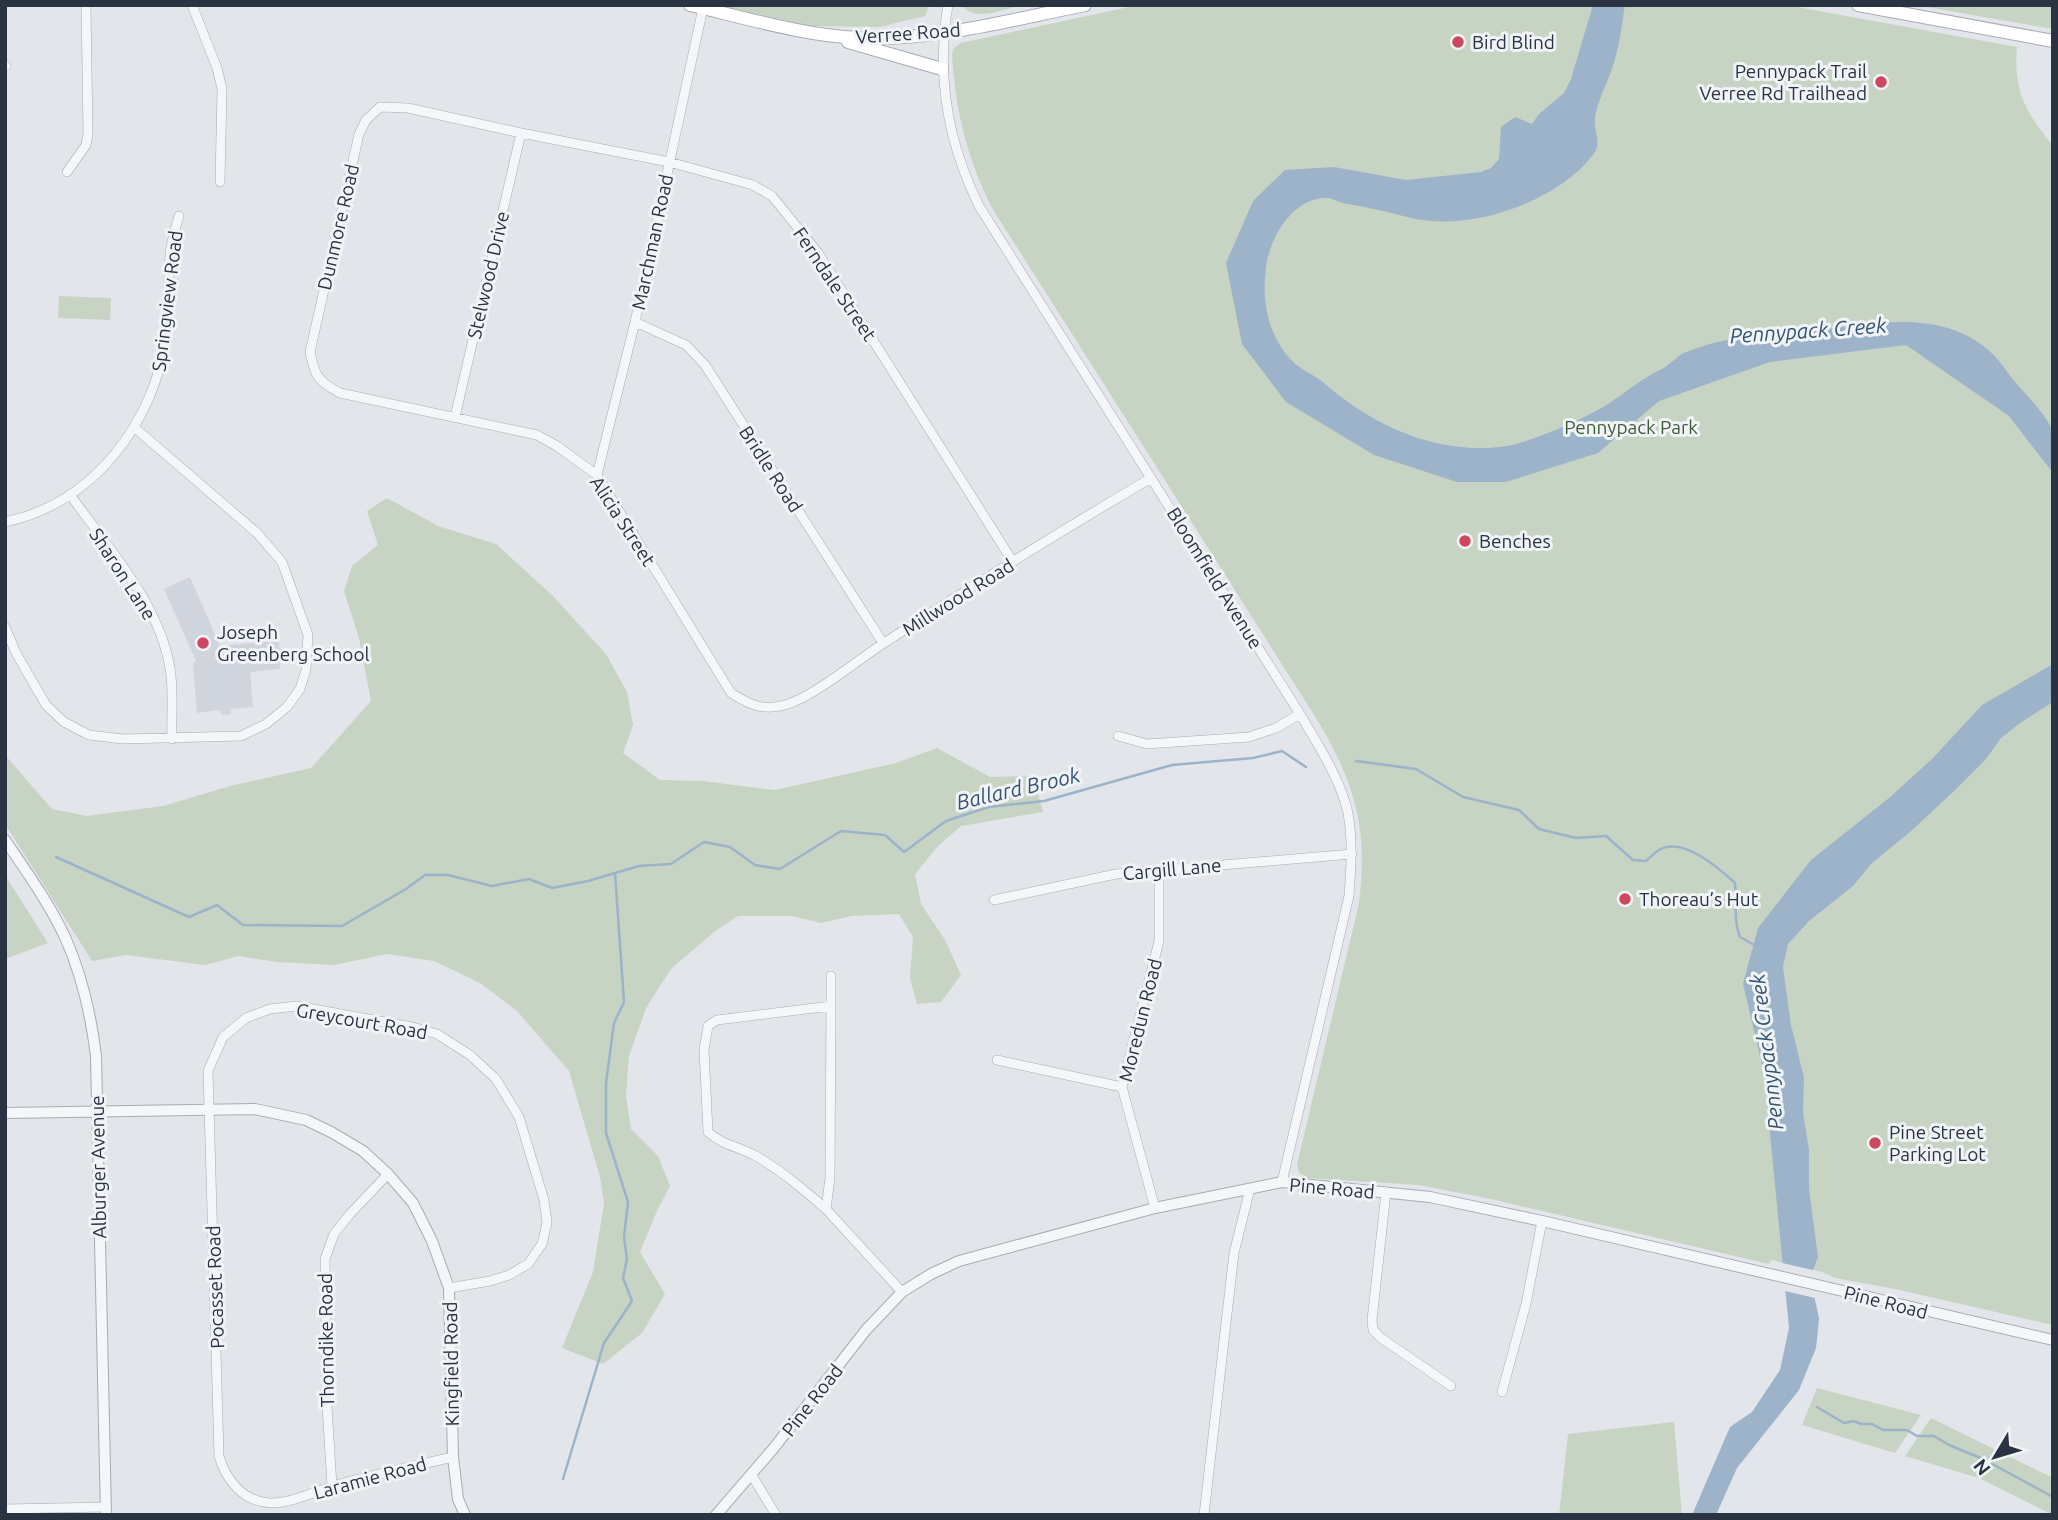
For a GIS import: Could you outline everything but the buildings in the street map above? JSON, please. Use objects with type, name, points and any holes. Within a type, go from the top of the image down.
[{"type":"main road","name":"Verree Road","points":[[696,7],[831,36],[875,38],[943,34],[1085,5]]},
{"type":"main road","points":[[1858,5],[2053,41]]},
{"type":"main road","points":[[831,36],[942,69]]},
{"type":"street","points":[[67,172],[86,145],[88,134],[86,5]]},
{"type":"street","points":[[192,5],[217,68],[222,89],[220,182]]},
{"type":"street","name":"Bloomfield Avenue","points":[[948,5],[943,34],[942,69],[948,117],[965,178],[979,206],[1300,714],[1339,787],[1348,814],[1352,854],[1349,896],[1282,1182]]},
{"type":"street","name":"Marchman Road","points":[[597,475],[635,321],[669,162],[696,7]]},
{"type":"street","name":"Dunmore Road","points":[[313,368],[310,352],[359,134],[366,120],[380,107],[394,107]]},
{"type":"street","name":"Ferndale Street","points":[[394,107],[669,162],[753,184],[772,196],[818,253],[1013,562]]},
{"type":"street","name":"Stelwood Drive","points":[[455,417],[521,133]]},
{"type":"street","name":"Springview Road","points":[[5,522],[71,496],[102,468],[135,428],[150,400],[158,377],[166,337],[171,248],[179,216]]},
{"type":"street","name":"Bridle Road","points":[[635,321],[686,345],[705,365],[883,643]]},
{"type":"street","name":"Alicia Street","points":[[313,368],[321,383],[340,393],[537,435],[597,475],[731,693],[762,709]]},
{"type":"street","points":[[5,627],[16,653],[46,705],[64,722],[89,735],[123,739],[241,736],[266,724],[287,707],[300,689],[306,670],[308,635],[282,562],[257,533],[135,428]]},
{"type":"street","name":"Millwood Road","points":[[762,709],[789,704],[808,694],[883,643],[1151,478]]},
{"type":"street","name":"Sharon Lane","points":[[71,496],[132,582],[150,610],[162,637],[170,669],[172,739]]},
{"type":"street","points":[[1118,736],[1147,744],[1249,737],[1276,729],[1300,714]]},
{"type":"street","name":"Alburger Avenue","points":[[5,840],[64,935],[78,968],[93,1026],[96,1056],[106,1511]]},
{"type":"street","name":"Cargill Lane","points":[[994,900],[1116,874],[1352,854]]},
{"type":"street","name":"Moredun Road","points":[[1155,1208],[1122,1087],[1160,941],[1159,870]]},
{"type":"street","points":[[826,1209],[830,1178],[831,975]]},
{"type":"street","name":"Greycourt Road","points":[[210,1109],[208,1072],[223,1037],[246,1018],[270,1009],[297,1006],[412,1027],[437,1034],[470,1055],[496,1079],[519,1117],[544,1200],[547,1223],[542,1244],[528,1264],[509,1275],[490,1281],[449,1288]]},
{"type":"street","points":[[831,1006],[717,1020],[708,1026],[704,1050],[708,1132],[718,1141],[763,1161],[826,1209],[902,1292]]},
{"type":"street","points":[[997,1060],[1122,1087]]},
{"type":"street","name":"Pocasset Road","points":[[210,1109],[221,1464]]},
{"type":"street","name":"Kingfield Road","points":[[5,1113],[256,1109],[306,1121],[363,1151],[388,1174],[412,1203],[424,1223],[449,1288],[453,1457],[458,1499],[465,1515]]},
{"type":"street","name":"Thorndike Road","points":[[332,1486],[327,1406],[325,1259],[334,1234],[388,1174]]},
{"type":"street","name":"Pine Road","points":[[716,1515],[866,1330],[902,1292],[931,1273],[959,1261],[1155,1208],[1282,1182],[1430,1197],[2053,1340]]},
{"type":"street","points":[[1204,1515],[1234,1253],[1250,1189]]},
{"type":"street","points":[[1387,1192],[1373,1330],[1451,1386]]},
{"type":"street","points":[[1502,1392],[1526,1304],[1542,1221]]},
{"type":"street","name":"Laramie Road","points":[[221,1464],[224,1474],[234,1487],[250,1497],[270,1503],[291,1500],[332,1486],[453,1457]]},
{"type":"street","points":[[751,1474],[776,1515]]},
{"type":"street","points":[[5,1509],[106,1511]]},
{"type":"shaded area","name":"Joseph Greenberg School","points":[[190,577],[220,646],[279,640],[280,669],[250,672],[253,707],[230,709],[231,714],[221,715],[220,710],[197,713],[193,663],[196,661],[164,589]]},
{"type":"green space","points":[[718,5],[929,5],[925,16],[879,27],[809,26]]},
{"type":"green space","points":[[961,5],[1022,5],[982,14],[967,10]]},
{"type":"green space","name":"Pennypack Park","points":[[1138,5],[1786,5],[2017,47],[2017,77],[2023,101],[2035,123],[2053,146],[2053,1325],[1835,1278],[1822,1272],[1771,1260],[1769,1264],[1491,1199],[1418,1185],[1307,1178],[1299,1173],[1297,1165],[1359,903],[1362,852],[1350,787],[1318,721],[992,208],[969,152],[956,94],[952,54],[954,48],[961,43]]},
{"type":"green space","points":[[1915,5],[2053,5],[2053,29]]},
{"type":"green space","points":[[59,296],[111,298],[110,320],[58,318]]},
{"type":"green space","points":[[387,498],[438,526],[496,544],[552,595],[606,654],[627,692],[633,725],[623,753],[660,780],[702,781],[775,790],[896,763],[937,748],[990,777],[1033,776],[1043,812],[961,826],[937,847],[915,874],[921,904],[945,940],[961,975],[941,1002],[917,1004],[910,978],[913,937],[899,914],[851,916],[821,923],[792,916],[738,916],[714,932],[671,969],[646,1008],[629,1056],[626,1096],[631,1129],[658,1156],[670,1186],[640,1252],[665,1294],[642,1333],[603,1364],[562,1348],[593,1272],[604,1203],[600,1177],[569,1071],[517,1011],[480,983],[434,961],[387,954],[334,965],[277,962],[238,956],[205,965],[126,955],[92,961],[5,824],[5,755],[52,809],[87,816],[163,806],[230,786],[311,768],[371,701],[359,638],[344,591],[352,566],[378,545],[367,511]]},
{"type":"green space","points":[[5,875],[48,943],[5,959]]},
{"type":"green space","points":[[1817,1388],[1921,1415],[1895,1453],[1802,1425]]},
{"type":"green space","points":[[1931,1418],[2053,1478],[2053,1515],[1979,1478],[1905,1456]]},
{"type":"green space","points":[[1674,1422],[1682,1515],[1559,1515],[1568,1434]]},
{"type":"water","points":[[1593,5],[1625,5],[1615,59],[1597,110],[1595,123],[1598,141],[1593,155],[1558,187],[1511,209],[1486,217],[1435,221],[1411,218],[1329,198],[1316,199],[1294,211],[1272,243],[1265,280],[1269,321],[1288,357],[1362,412],[1383,424],[1428,441],[1451,446],[1500,447],[1540,436],[1585,417],[1681,355],[1713,343],[1877,323],[1924,323],[1967,336],[1995,357],[2038,408],[2051,428],[2053,473],[2009,416],[1906,345],[1770,362],[1659,401],[1598,453],[1506,482],[1457,482],[1374,455],[1286,402],[1242,344],[1226,263],[1253,201],[1285,170],[1334,167],[1406,180],[1481,172],[1491,168],[1499,159],[1501,127],[1515,117],[1532,124],[1539,114],[1564,93],[1571,79]]},
{"type":"water","name":"Pennypack Creek","points":[[2053,664],[2053,702],[2001,738],[1986,759],[1953,792],[1871,864],[1853,886],[1809,921],[1788,944],[1783,967],[1791,1025],[1804,1078],[1803,1113],[1809,1150],[1809,1189],[1818,1257],[1813,1270],[1819,1318],[1816,1348],[1799,1390],[1737,1468],[1716,1515],[1692,1515],[1730,1427],[1752,1412],[1780,1370],[1789,1328],[1764,1073],[1743,984],[1758,928],[1811,860],[1889,798],[1933,758],[1982,705]]},
{"type":"pier","points":[[1778,1262],[1817,1271],[1819,1299],[1781,1290]]},
{"type":"waterway","name":"Ballard Brook","points":[[56,857],[189,917],[217,905],[243,925],[342,926],[425,875],[448,875],[492,886],[529,879],[552,888],[639,866],[671,864],[704,842],[730,847],[755,865],[780,869],[841,831],[885,835],[904,852],[946,821],[989,807],[1044,801],[1172,765],[1253,758],[1282,751],[1306,767]]},
{"type":"waterway","name":"Ballard Brook","points":[[1356,761],[1416,769],[1463,797],[1519,810],[1539,829],[1576,838],[1606,836],[1633,860],[1646,861],[1659,850],[1668,847],[1689,850],[1710,862],[1735,883],[1738,931],[1740,937],[1756,946]]},
{"type":"waterway","points":[[563,1479],[604,1343],[632,1301],[623,1278],[627,1259],[624,1237],[628,1202],[606,1133],[606,1083],[614,1023],[624,1002],[615,873]]},
{"type":"waterway","points":[[1817,1407],[1844,1423],[1854,1421],[1872,1424],[1883,1430],[1907,1430],[1917,1436],[1934,1436],[2053,1497]]},
{"type":"place","name":"Bird Blind","points":[[1458,42]]},
{"type":"place","name":"Pennypack Trail Verree Rd Trailhead","points":[[1881,82]]},
{"type":"place","name":"Benches","points":[[1465,541]]},
{"type":"place","name":"Joseph Greenberg School","points":[[203,643]]},
{"type":"place","name":"Thoreau’s Hut","points":[[1625,899]]},
{"type":"place","name":"Pine Street Parking Lot","points":[[1875,1143]]}]
